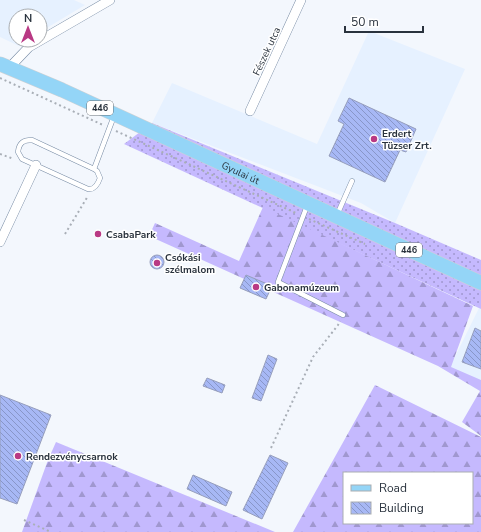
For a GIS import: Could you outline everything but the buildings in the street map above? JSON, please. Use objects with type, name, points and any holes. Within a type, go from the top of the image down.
[{"type":"main road","name":"Gyulai út","points":[[3,70],[62,90],[112,122],[305,210],[336,217],[481,283]]},
{"type":"street","points":[[3,70],[29,47],[110,0]]},
{"type":"street","name":"Fészek utca","points":[[250,111],[301,0]]},
{"type":"street","points":[[0,242],[36,165]]},
{"type":"lane","points":[[94,169],[112,122]]},
{"type":"lane","points":[[32,140],[94,169],[97,171],[100,178],[97,186],[91,190],[22,159],[19,155],[20,144],[24,141],[32,140]]},
{"type":"lane","points":[[336,217],[352,181]]},
{"type":"lane","points":[[305,210],[278,282],[343,315]]},
{"type":"path","points":[[3,70],[112,122],[305,210],[367,245]]},
{"type":"path","points":[[65,234],[91,190]]},
{"type":"path","points":[[271,448],[313,357],[338,325],[343,315]]},
{"type":"path","points":[[24,520],[51,532]]},
{"type":"shaded area","points":[[0,0],[74,0],[85,5],[48,27],[48,8],[8,8],[8,41],[0,37]]},
{"type":"shaded area","points":[[369,31],[465,69],[395,223],[361,203],[152,123],[172,83],[317,144]]},
{"type":"shaded area","points":[[479,308],[481,309],[481,385],[449,369]]},
{"type":"green space","points":[[152,123],[481,260],[481,309],[124,144]]},
{"type":"green space","points":[[263,207],[473,306],[451,367],[481,380],[481,436],[462,422],[480,391],[438,366],[149,236],[155,223],[239,261]]},
{"type":"green space","points":[[375,385],[481,437],[481,532],[293,532]]},
{"type":"green space","points":[[56,442],[275,532],[22,532]]},
{"type":"place","name":"Erdert Tüzser Zrt.","points":[[374,139]]},
{"type":"place","name":"CsabaPark","points":[[98,234]]},
{"type":"place","name":"Csókási szélmalom","points":[[157,263]]},
{"type":"place","name":"Gabonamúzeum","points":[[256,287]]},
{"type":"place","name":"Rendezvénycsarnok","points":[[18,456]]}]
